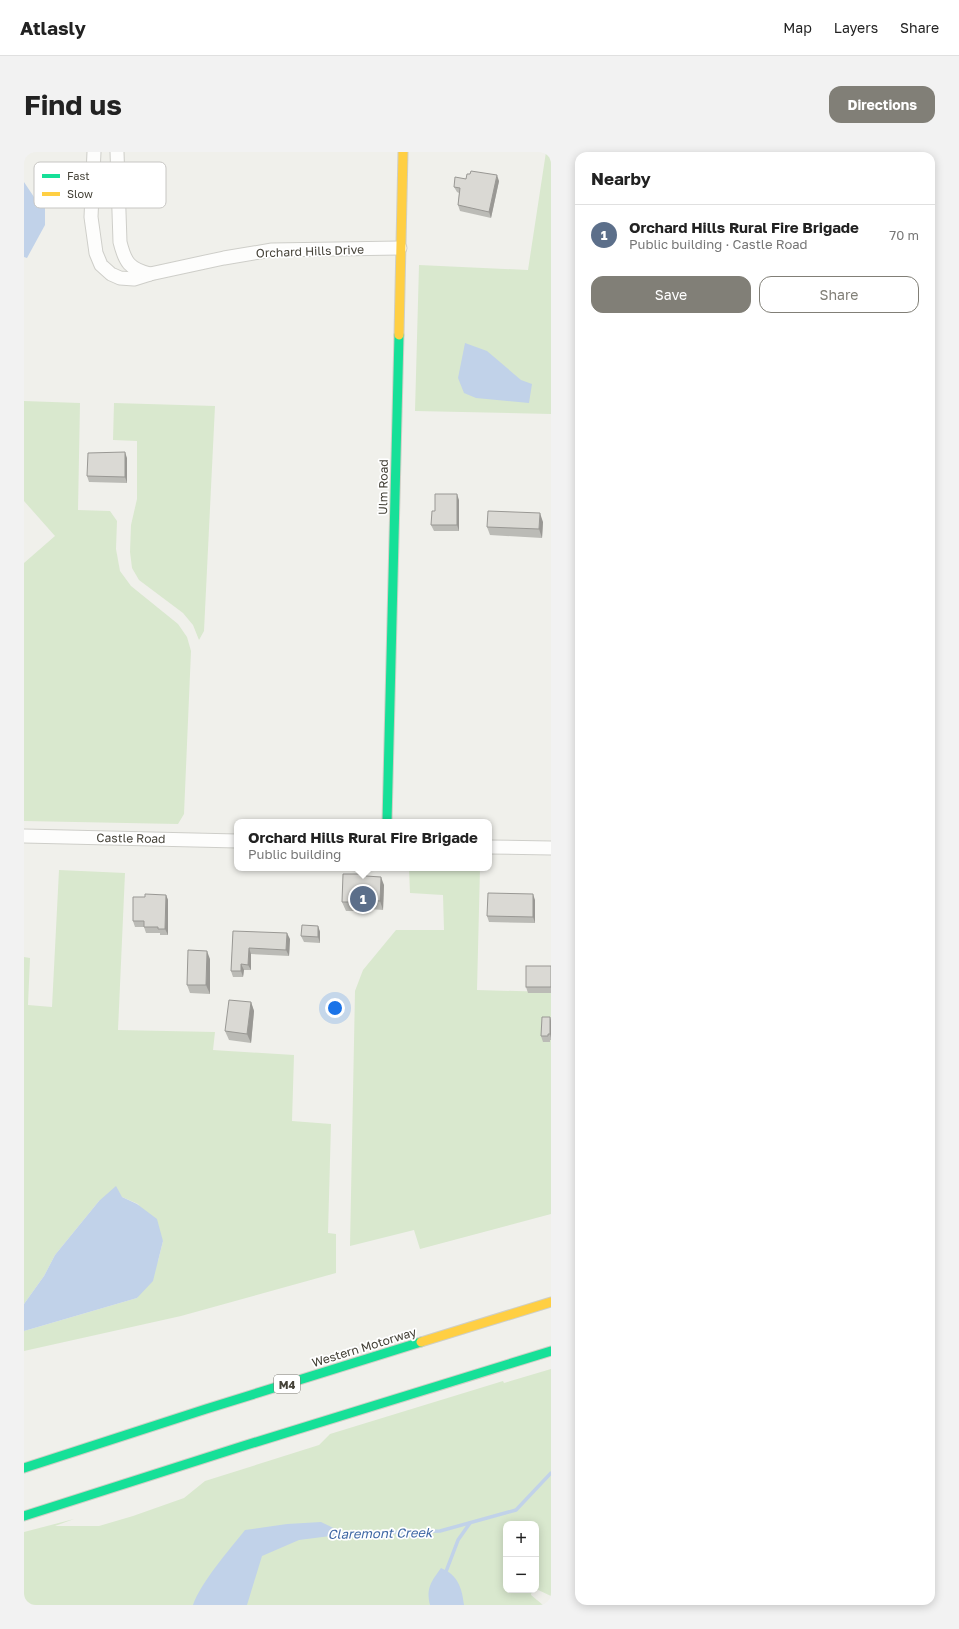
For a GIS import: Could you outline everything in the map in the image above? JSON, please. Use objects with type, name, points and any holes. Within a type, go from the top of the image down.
[{"type":"main road","name":"Ulm Road","points":[[387,819],[403,152]]},
{"type":"main road","name":"Western Motorway","points":[[24,1468],[206,1409],[551,1302]]},
{"type":"main road","points":[[24,1516],[240,1447],[551,1352]]},
{"type":"street","name":"Orchard Hills Drive","points":[[94,152],[94,162]]},
{"type":"street","points":[[117,152],[117,162]]},
{"type":"street","name":"Orchard Hills Drive","points":[[91,208],[91,217],[96,253],[102,265],[111,274],[120,278],[134,279],[150,274],[224,258],[272,250],[400,248]]},
{"type":"street","points":[[119,208],[120,242],[124,256],[136,270],[150,274]]},
{"type":"street","name":"Castle Road","points":[[24,836],[234,840]]},
{"type":"street","points":[[492,847],[551,848]]},
{"type":"green space","points":[[546,152],[551,152],[551,414],[415,411],[419,265],[528,270]]},
{"type":"green space","points":[[24,401],[80,403],[78,510],[110,511],[117,521],[116,549],[120,571],[131,586],[178,624],[187,637],[191,651],[184,814],[178,824],[24,821],[24,563],[55,536],[24,501]]},
{"type":"green space","points":[[114,403],[215,406],[204,631],[199,640],[193,625],[183,613],[139,580],[132,568],[130,552],[131,525],[137,499],[137,441],[113,440]]},
{"type":"green space","points":[[59,870],[125,873],[118,1030],[215,1032],[213,1050],[294,1055],[292,1121],[331,1124],[328,1233],[336,1234],[336,1273],[181,1316],[24,1351],[24,1331],[137,1298],[158,1261],[163,1241],[138,1204],[122,1197],[99,1201],[55,1255],[44,1276],[24,1304],[24,957],[30,958],[28,1005],[52,1007]]},
{"type":"green space","points":[[409,871],[480,871],[477,990],[551,992],[551,1214],[420,1249],[414,1230],[350,1246],[355,991],[363,970],[396,930],[444,930],[443,895],[410,893]]},
{"type":"green space","points":[[551,1369],[551,1596],[539,1590],[539,1521],[503,1521],[503,1593],[531,1593],[531,1595],[543,1605],[24,1605],[24,1532],[74,1519],[55,1526],[99,1526],[133,1516],[184,1498],[205,1481],[319,1445],[330,1434],[503,1381],[504,1383]]},
{"type":"water","points":[[24,182],[34,197],[34,208],[45,208],[45,225],[27,258],[24,257]]},
{"type":"water","points":[[465,343],[487,351],[521,380],[532,384],[529,403],[476,398],[464,393],[458,378]]},
{"type":"water","points":[[116,1186],[122,1197],[137,1204],[157,1219],[163,1241],[153,1281],[137,1298],[24,1331],[24,1304],[44,1276],[55,1255],[99,1201]]},
{"type":"water","points":[[321,1522],[346,1534],[299,1540],[262,1556],[247,1605],[193,1605],[202,1586],[245,1530],[287,1524]]},
{"type":"water","points":[[441,1568],[455,1578],[462,1593],[464,1605],[430,1605],[430,1585]]},
{"type":"building","points":[[471,171],[497,175],[489,212],[458,205],[460,188],[454,187],[455,177],[466,179],[467,174],[470,174]]},
{"type":"building","points":[[125,452],[125,477],[87,476],[88,453]]},
{"type":"building","points":[[435,494],[457,494],[457,525],[431,525],[432,511],[435,511]]},
{"type":"building","points":[[488,511],[540,513],[539,529],[487,527]]},
{"type":"building","points":[[343,874],[366,874],[366,876],[381,877],[380,901],[366,900],[366,902],[342,902]]},
{"type":"building","points":[[488,893],[533,894],[533,917],[487,916]]},
{"type":"building","points":[[145,894],[166,895],[165,929],[158,929],[158,927],[144,927],[144,921],[133,921],[133,897],[145,897]]},
{"type":"building","points":[[302,925],[318,926],[318,937],[301,936]]},
{"type":"building","points":[[233,931],[287,933],[286,950],[249,948],[248,965],[241,964],[241,971],[231,971]]},
{"type":"building","points":[[188,950],[207,951],[206,985],[187,985]]},
{"type":"building","points":[[526,966],[551,966],[551,987],[526,987]]},
{"type":"building","points":[[229,1000],[251,1002],[247,1034],[225,1031]]},
{"type":"building","points":[[542,1017],[550,1017],[550,1034],[548,1034],[548,1036],[541,1036]]},
{"type":"waterway","name":"Claremont Creek","points":[[342,1534],[440,1531],[516,1510],[551,1473]]},
{"type":"waterway","points":[[445,1574],[458,1540],[470,1523]]},
{"type":"traffic: fast","points":[[387,819],[399,335]]},
{"type":"traffic: fast","points":[[24,1468],[421,1342]]},
{"type":"traffic: fast","points":[[24,1516],[240,1447],[551,1351]]},
{"type":"traffic: slow","points":[[399,335],[403,152]]},
{"type":"traffic: slow","points":[[421,1342],[551,1302]]},
{"type":"place","name":"Orchard Hills Rural Fire Brigade","points":[[363,899]]}]
